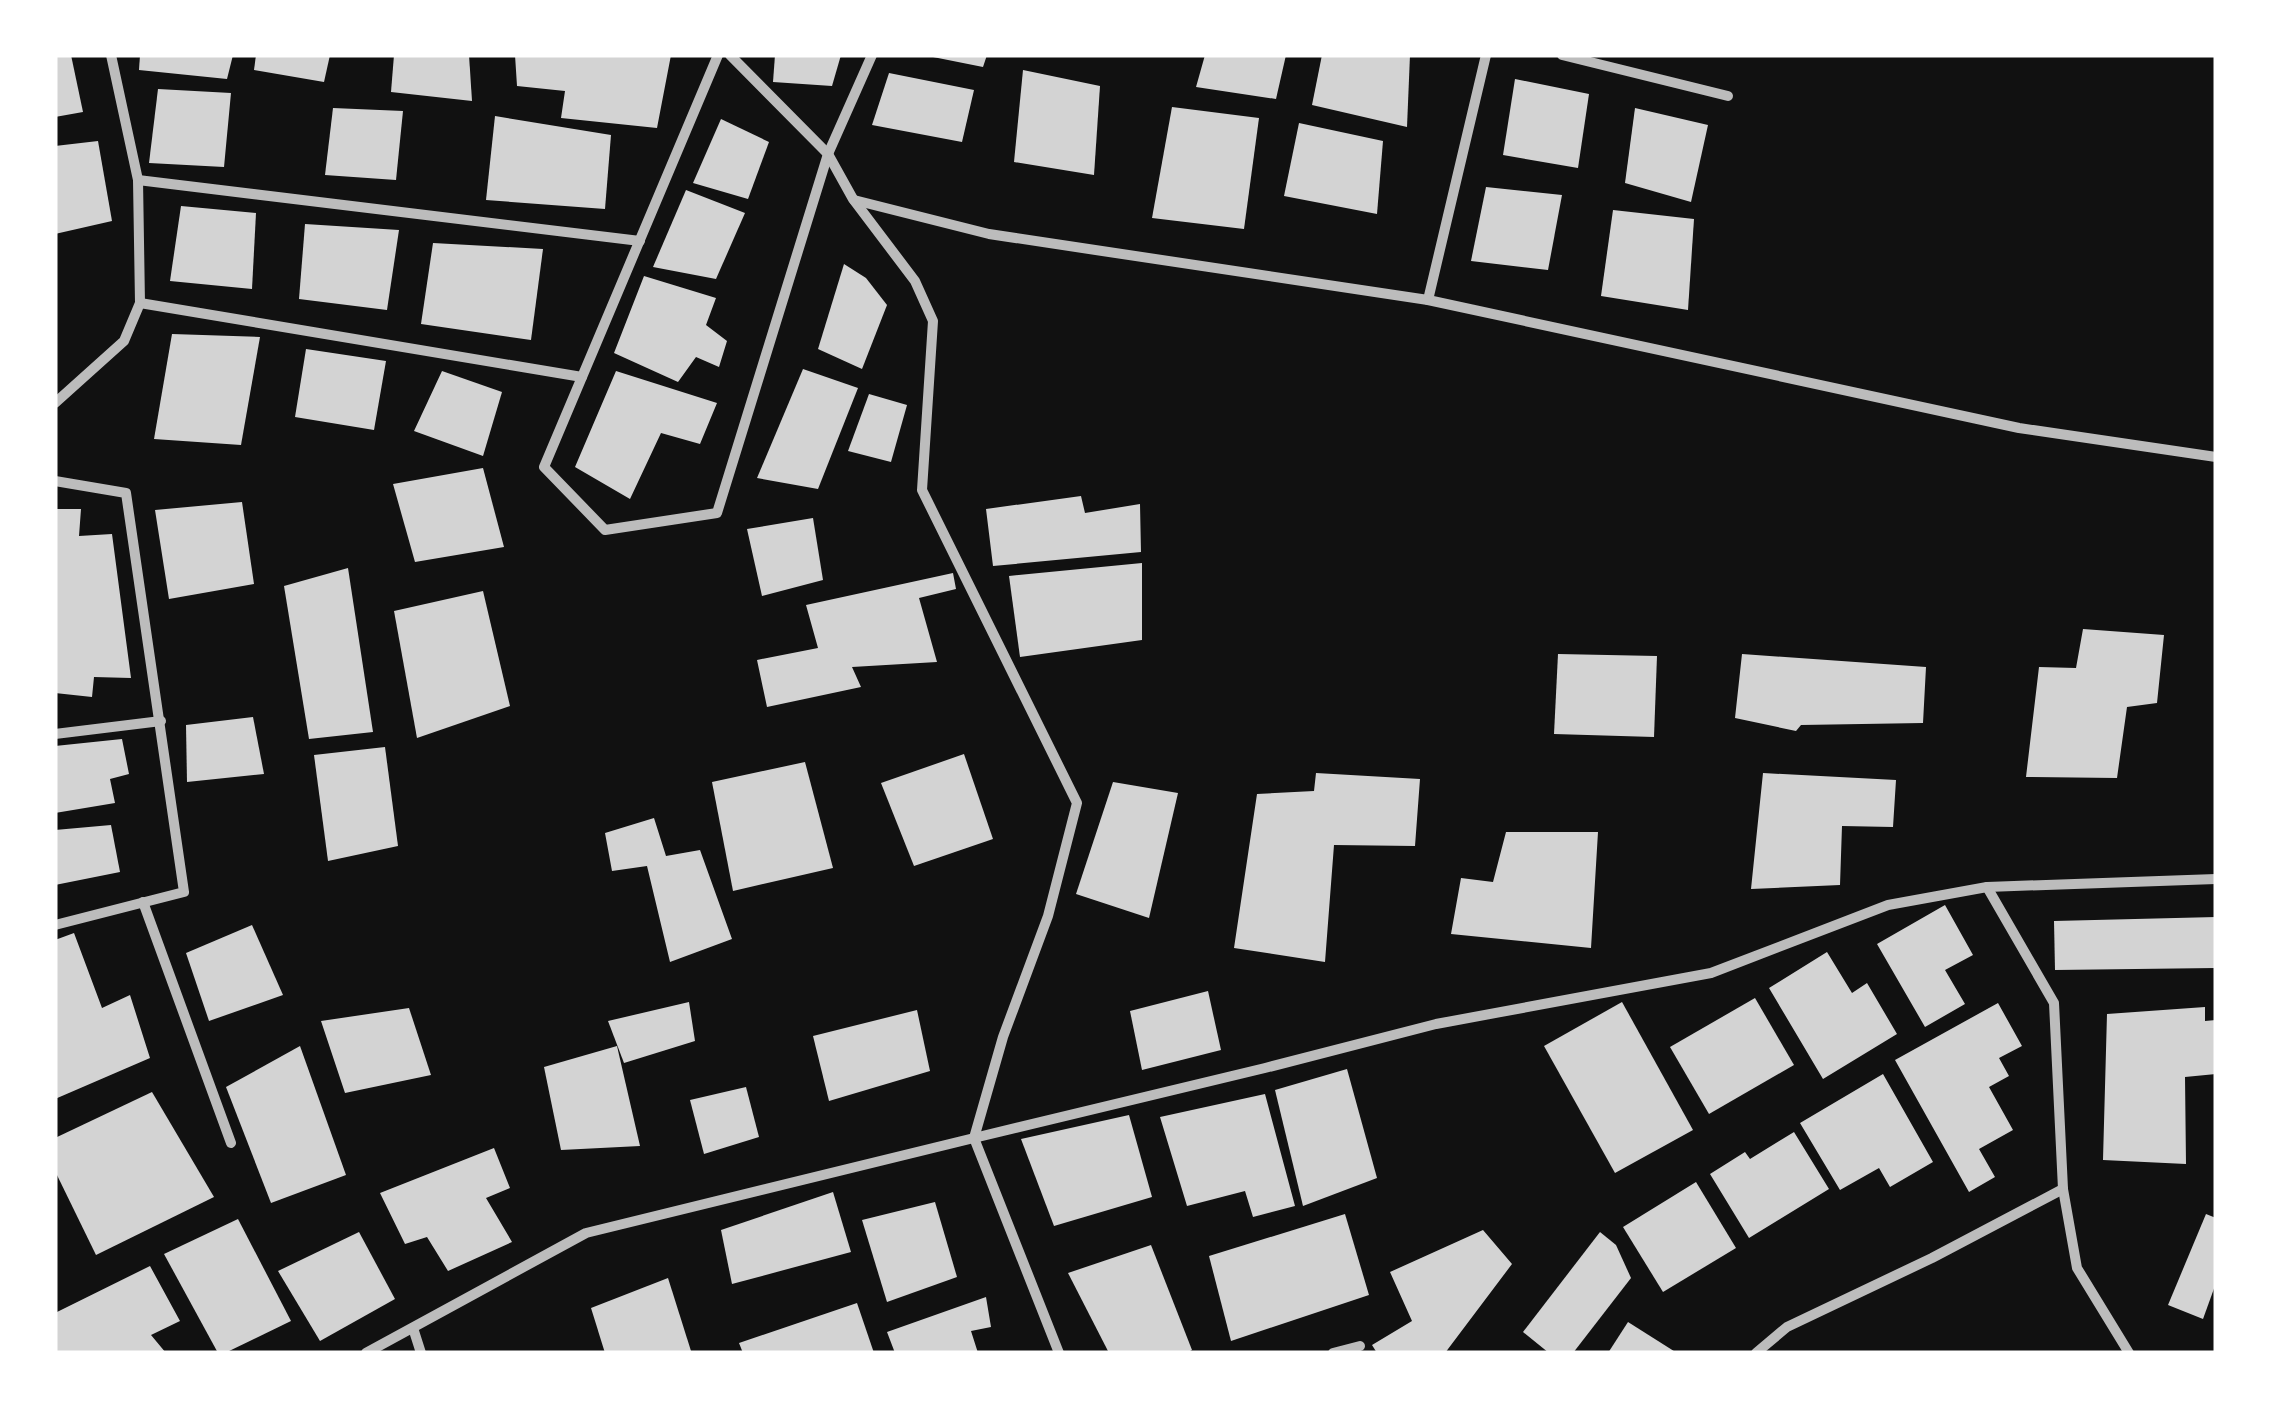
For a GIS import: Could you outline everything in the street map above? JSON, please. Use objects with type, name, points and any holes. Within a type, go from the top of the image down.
[{"type":"street","points":[[55,404],[124,341],[140,302],[138,180],[111,55]]},
{"type":"street","points":[[718,55],[544,468],[606,530],[716,513],[828,154],[872,55]]},
{"type":"street","points":[[730,55],[828,154],[853,200],[915,281],[933,321],[922,490],[1076,803],[1048,916],[1003,1037],[974,1138],[1059,1353]]},
{"type":"street","points":[[1428,300],[1486,55]]},
{"type":"street","points":[[1562,55],[1728,96]]},
{"type":"street","points":[[138,180],[640,241]]},
{"type":"street","points":[[853,200],[989,234],[1428,300],[2019,428],[2216,457]]},
{"type":"street","points":[[140,302],[582,376]]},
{"type":"street","points":[[55,481],[126,493],[184,892],[55,925]]},
{"type":"street","points":[[55,734],[160,721]]},
{"type":"street","points":[[366,1353],[586,1233],[1436,1024],[1711,973],[1888,905],[1987,887],[2216,879]]},
{"type":"street","points":[[1987,887],[2054,1003],[2063,1189],[2077,1268],[2128,1353]]},
{"type":"street","points":[[143,902],[231,1143]]},
{"type":"street","points":[[1756,1353],[1786,1327],[1932,1258],[2063,1189]]},
{"type":"street","points":[[412,1328],[421,1353]]},
{"type":"street","points":[[1333,1353],[1360,1346]]},
{"type":"building","points":[[55,55],[71,55],[83,112],[55,117]]},
{"type":"building","points":[[140,55],[233,55],[227,79],[139,70]]},
{"type":"building","points":[[256,55],[330,55],[324,82],[254,70]]},
{"type":"building","points":[[394,55],[469,55],[472,101],[391,92]]},
{"type":"building","points":[[515,55],[671,55],[657,128],[561,118],[565,91],[517,86]]},
{"type":"building","points":[[775,55],[841,55],[832,86],[773,82]]},
{"type":"building","points":[[933,55],[987,55],[983,67]]},
{"type":"building","points":[[1205,55],[1286,55],[1276,99],[1196,87]]},
{"type":"building","points":[[1322,55],[1410,55],[1407,127],[1312,105]]},
{"type":"building","points":[[1023,70],[1100,86],[1094,175],[1014,162]]},
{"type":"building","points":[[889,73],[974,90],[962,142],[872,125]]},
{"type":"building","points":[[1515,79],[1589,94],[1578,168],[1503,155]]},
{"type":"building","points":[[158,89],[231,93],[224,167],[149,163]]},
{"type":"building","points":[[1172,107],[1259,118],[1244,229],[1152,218]]},
{"type":"building","points":[[333,108],[403,111],[396,180],[325,175]]},
{"type":"building","points":[[1635,108],[1708,125],[1691,202],[1625,183]]},
{"type":"building","points":[[495,116],[611,135],[605,209],[486,200]]},
{"type":"building","points":[[721,119],[769,142],[748,199],[693,183]]},
{"type":"building","points":[[1299,123],[1383,141],[1377,214],[1284,196]]},
{"type":"building","points":[[98,141],[112,221],[55,234],[55,146]]},
{"type":"building","points":[[1486,187],[1562,195],[1548,270],[1471,261]]},
{"type":"building","points":[[686,190],[745,213],[716,279],[653,267]]},
{"type":"building","points":[[181,206],[256,213],[252,289],[170,281]]},
{"type":"building","points":[[1613,210],[1694,219],[1688,310],[1601,296]]},
{"type":"building","points":[[305,224],[399,230],[387,310],[299,299]]},
{"type":"building","points":[[433,243],[543,249],[531,340],[421,324]]},
{"type":"building","points":[[844,264],[866,278],[887,305],[862,369],[818,349]]},
{"type":"building","points":[[644,276],[716,298],[706,325],[727,341],[719,367],[696,357],[678,382],[614,353]]},
{"type":"building","points":[[172,334],[260,337],[241,445],[154,439]]},
{"type":"building","points":[[306,349],[386,361],[374,430],[295,417]]},
{"type":"building","points":[[803,369],[858,388],[818,489],[757,478]]},
{"type":"building","points":[[442,371],[502,392],[483,456],[414,431]]},
{"type":"building","points":[[616,371],[717,403],[700,444],[661,433],[630,499],[575,467]]},
{"type":"building","points":[[869,394],[907,405],[891,462],[848,451]]},
{"type":"building","points":[[483,468],[504,547],[415,562],[393,484]]},
{"type":"building","points":[[1081,496],[1085,513],[1140,504],[1141,552],[993,566],[986,509]]},
{"type":"building","points":[[242,502],[254,584],[169,599],[155,510]]},
{"type":"building","points":[[55,509],[81,509],[79,536],[112,534],[131,678],[94,677],[92,697],[55,693]]},
{"type":"building","points":[[813,518],[823,580],[762,596],[747,529]]},
{"type":"building","points":[[1142,563],[1142,640],[1020,657],[1009,576]]},
{"type":"building","points":[[348,568],[373,732],[309,739],[284,586]]},
{"type":"building","points":[[953,573],[956,589],[919,598],[937,662],[852,667],[861,687],[767,707],[757,660],[818,648],[806,605]]},
{"type":"building","points":[[483,591],[510,706],[417,738],[394,611]]},
{"type":"building","points":[[2083,629],[2164,635],[2157,703],[2127,707],[2117,778],[2026,777],[2039,667],[2076,668]]},
{"type":"building","points":[[1558,654],[1657,656],[1654,737],[1554,734]]},
{"type":"building","points":[[1742,654],[1926,667],[1923,723],[1801,725],[1796,731],[1735,718]]},
{"type":"building","points":[[253,717],[264,774],[187,782],[186,725]]},
{"type":"building","points":[[122,739],[129,774],[110,779],[115,803],[55,813],[55,746]]},
{"type":"building","points":[[385,747],[398,846],[328,861],[314,755]]},
{"type":"building","points":[[964,754],[993,839],[914,866],[881,783]]},
{"type":"building","points":[[805,762],[833,868],[733,891],[712,782]]},
{"type":"building","points":[[1316,773],[1420,779],[1415,846],[1334,845],[1325,962],[1234,948],[1257,794],[1314,791]]},
{"type":"building","points":[[1763,773],[1896,780],[1893,827],[1842,826],[1840,885],[1751,889]]},
{"type":"building","points":[[1113,782],[1178,793],[1149,918],[1076,894]]},
{"type":"building","points":[[654,818],[666,856],[700,850],[732,939],[670,962],[647,866],[612,871],[605,833]]},
{"type":"building","points":[[111,825],[120,872],[55,885],[55,830]]},
{"type":"building","points":[[1506,832],[1598,832],[1591,948],[1451,934],[1461,878],[1493,882]]},
{"type":"building","points":[[1945,905],[1973,955],[1945,970],[1965,1004],[1925,1027],[1877,944]]},
{"type":"building","points":[[2216,917],[2216,968],[2055,970],[2054,921]]},
{"type":"building","points":[[252,925],[283,995],[209,1021],[186,953]]},
{"type":"building","points":[[74,933],[102,1008],[130,995],[150,1058],[55,1099],[55,940]]},
{"type":"building","points":[[1827,952],[1852,993],[1867,983],[1897,1034],[1823,1079],[1769,988]]},
{"type":"building","points":[[1208,991],[1221,1050],[1142,1070],[1130,1011]]},
{"type":"building","points":[[1755,998],[1794,1065],[1709,1114],[1670,1047]]},
{"type":"building","points":[[689,1002],[695,1041],[624,1063],[608,1021]]},
{"type":"building","points":[[1622,1002],[1693,1130],[1615,1173],[1544,1046]]},
{"type":"building","points":[[1998,1003],[2022,1046],[1999,1058],[2009,1076],[1989,1087],[2013,1130],[1979,1149],[1995,1177],[1969,1192],[1895,1060]]},
{"type":"building","points":[[2205,1007],[2205,1021],[2216,1020],[2216,1074],[2185,1077],[2186,1164],[2103,1160],[2107,1014]]},
{"type":"building","points":[[409,1008],[431,1075],[345,1093],[321,1021]]},
{"type":"building","points":[[917,1010],[930,1071],[829,1101],[813,1036]]},
{"type":"building","points":[[300,1046],[346,1175],[271,1203],[226,1087]]},
{"type":"building","points":[[617,1046],[640,1146],[561,1150],[544,1067]]},
{"type":"building","points":[[1347,1069],[1377,1178],[1303,1206],[1275,1090]]},
{"type":"building","points":[[1883,1074],[1933,1162],[1890,1187],[1879,1168],[1840,1190],[1800,1123]]},
{"type":"building","points":[[746,1087],[759,1137],[704,1154],[690,1100]]},
{"type":"building","points":[[152,1092],[214,1197],[96,1255],[55,1171],[55,1138]]},
{"type":"building","points":[[1265,1094],[1295,1206],[1253,1217],[1245,1191],[1187,1206],[1160,1117]]},
{"type":"building","points":[[1129,1115],[1152,1197],[1054,1226],[1021,1139]]},
{"type":"building","points":[[1794,1132],[1829,1189],[1749,1238],[1710,1174],[1745,1152],[1750,1159]]},
{"type":"building","points":[[494,1148],[510,1188],[486,1198],[512,1242],[448,1271],[427,1237],[405,1244],[380,1193]]},
{"type":"building","points":[[1696,1182],[1736,1248],[1663,1292],[1623,1227]]},
{"type":"building","points":[[833,1192],[851,1252],[732,1284],[721,1230]]},
{"type":"building","points":[[935,1202],[957,1277],[887,1302],[862,1220]]},
{"type":"building","points":[[1345,1214],[1369,1295],[1231,1341],[1209,1256]]},
{"type":"building","points":[[2206,1214],[2216,1218],[2216,1283],[2203,1319],[2168,1305]]},
{"type":"building","points":[[238,1219],[291,1321],[218,1353],[164,1254]]},
{"type":"building","points":[[1483,1230],[1512,1264],[1445,1353],[1377,1353],[1372,1345],[1412,1321],[1390,1272]]},
{"type":"building","points":[[359,1232],[395,1299],[320,1341],[278,1271]]},
{"type":"building","points":[[1600,1232],[1616,1245],[1631,1278],[1573,1353],[1549,1353],[1523,1332]]},
{"type":"building","points":[[1151,1245],[1192,1350],[1109,1353],[1068,1273]]},
{"type":"building","points":[[150,1266],[180,1321],[151,1335],[166,1353],[55,1353],[55,1313]]},
{"type":"building","points":[[668,1278],[691,1351],[605,1353],[591,1308]]},
{"type":"building","points":[[986,1297],[991,1327],[971,1331],[978,1353],[895,1353],[887,1332]]},
{"type":"building","points":[[857,1303],[874,1353],[743,1353],[739,1343]]},
{"type":"building","points":[[1628,1322],[1677,1353],[1608,1353]]}]
